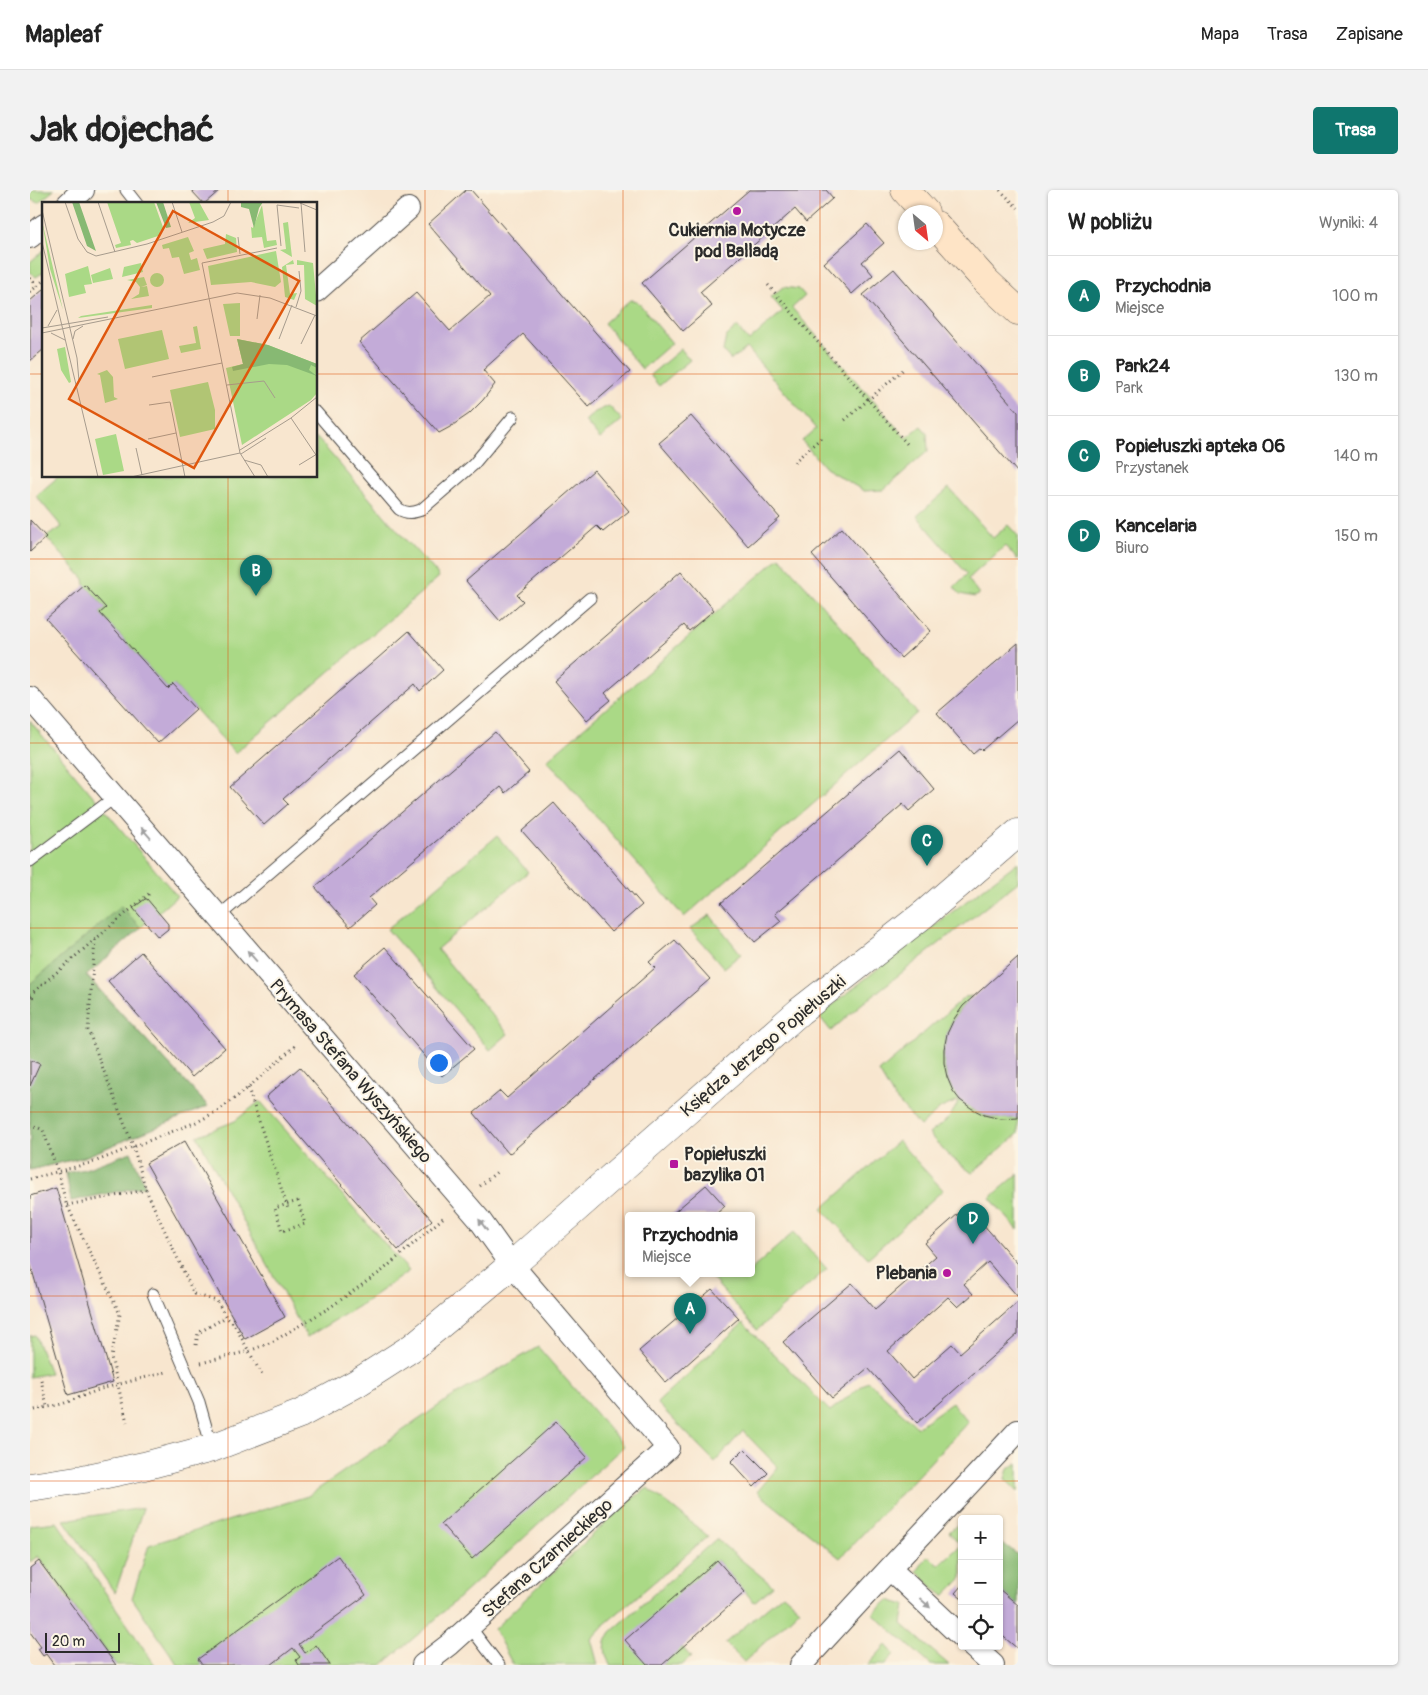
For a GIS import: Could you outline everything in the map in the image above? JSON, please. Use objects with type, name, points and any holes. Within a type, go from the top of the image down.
[{"type":"main road","points":[[905,190],[919,205]]},
{"type":"main road","points":[[943,233],[986,281],[1018,311]]},
{"type":"main road","points":[[986,281],[1018,331]]},
{"type":"street","points":[[70,202],[84,190]]},
{"type":"street","points":[[318,289],[408,209]]},
{"type":"street","points":[[30,237],[42,227]]},
{"type":"street","name":"Prymasa Stefana Wyszyńskiego","points":[[30,698],[463,1200],[512,1265],[668,1448]]},
{"type":"street","name":"Księdza Jerzego Popiełuszki","points":[[512,1265],[793,1017],[924,914],[1018,833]]},
{"type":"street","points":[[30,1488],[144,1466],[212,1448],[300,1414],[357,1383],[412,1346],[512,1265]]},
{"type":"street","points":[[801,1665],[1018,1431]]},
{"type":"street","name":"Stefana Czarnieckiego","points":[[423,1665],[449,1646],[668,1448]]},
{"type":"street","points":[[890,1569],[958,1633]]},
{"type":"street","points":[[976,1650],[993,1665]]},
{"type":"lane","points":[[126,190],[135,202]]},
{"type":"lane","points":[[318,414],[399,509],[405,513],[421,510],[473,465],[513,417]]},
{"type":"lane","points":[[218,917],[590,598]]},
{"type":"lane","points":[[30,861],[115,797]]},
{"type":"lane","points":[[153,1294],[188,1366],[212,1448]]},
{"type":"lane","points":[[470,1627],[498,1665]]},
{"type":"path","points":[[1000,190],[1018,208]]},
{"type":"path","points":[[30,278],[37,286]]},
{"type":"path","points":[[30,292],[42,282]]},
{"type":"path","points":[[768,285],[907,444]]},
{"type":"path","points":[[845,420],[904,370]]},
{"type":"path","points":[[794,462],[822,437]]},
{"type":"path","points":[[30,995],[151,892]]},
{"type":"path","points":[[95,940],[88,1030],[133,1146],[146,1190],[194,1294],[217,1301],[226,1317],[234,1324],[263,1377]]},
{"type":"path","points":[[30,1002],[36,991]]},
{"type":"path","points":[[30,1179],[94,1162],[199,1121],[248,1088],[315,1029]]},
{"type":"path","points":[[248,1088],[288,1207]]},
{"type":"path","points":[[30,1124],[43,1130],[67,1205],[120,1314],[111,1357],[127,1422]]},
{"type":"path","points":[[30,1411],[62,1404],[101,1389],[249,1351],[272,1342],[348,1297],[498,1170]]},
{"type":"path","points":[[67,1205],[146,1190]]},
{"type":"path","points":[[298,1201],[305,1224],[282,1231],[275,1208],[288,1207],[298,1201]]},
{"type":"path","points":[[188,1366],[198,1333],[226,1317]]},
{"type":"path","points":[[40,1375],[47,1407]]},
{"type":"green space","points":[[30,190],[54,190],[38,203],[30,199]]},
{"type":"green space","points":[[42,252],[42,273],[36,277],[30,272],[30,262]]},
{"type":"green space","points":[[783,287],[799,289],[805,296],[792,308],[906,438],[921,426],[927,433],[928,451],[883,490],[864,491],[825,468],[802,441],[816,429],[747,348],[731,360],[723,351],[726,337],[737,327],[749,341],[783,311],[771,297]]},
{"type":"green space","points":[[630,300],[637,301],[672,343],[642,369],[604,323]]},
{"type":"green space","points":[[681,349],[690,360],[659,386],[650,375]]},
{"type":"green space","points":[[609,406],[622,420],[600,439],[585,421],[595,412]]},
{"type":"green space","points":[[318,439],[439,577],[235,753],[174,685],[168,689],[100,613],[106,608],[85,585],[84,579],[46,537],[62,527],[36,496],[57,478],[318,478]]},
{"type":"green space","points":[[949,488],[993,538],[1008,525],[1018,536],[1018,560],[1005,546],[968,579],[979,594],[975,597],[960,594],[954,587],[967,574],[917,516]]},
{"type":"green space","points":[[780,557],[917,713],[684,917],[547,760]]},
{"type":"green space","points":[[30,721],[177,896],[86,975],[208,1106],[84,1157],[30,1170]]},
{"type":"green space","points":[[497,836],[528,872],[437,949],[508,1034],[490,1050],[387,929]]},
{"type":"green space","points":[[1018,862],[1018,882],[859,1006],[831,1031],[819,1016],[885,963]]},
{"type":"green space","points":[[121,906],[141,928],[86,976],[208,1106],[84,1157],[30,1170],[30,984]]},
{"type":"green space","points":[[710,915],[741,954],[724,968],[690,929]]},
{"type":"green space","points":[[972,996],[957,1014],[947,1035],[944,1059],[949,1082],[962,1102],[983,1115],[1005,1119],[1018,1118],[1018,1134],[972,1173],[947,1154],[929,1134],[949,1118],[960,1100],[941,1108],[920,1126],[893,1096],[879,1072],[965,997]]},
{"type":"green space","points":[[260,1101],[409,1271],[362,1304],[307,1337],[197,1136],[235,1121]]},
{"type":"green space","points":[[898,1141],[943,1190],[868,1258],[822,1209]]},
{"type":"green space","points":[[131,1152],[145,1186],[71,1201],[66,1173],[85,1169]]},
{"type":"green space","points":[[1018,1174],[1018,1230],[990,1198]]},
{"type":"green space","points":[[794,1232],[827,1269],[757,1330],[711,1277],[755,1277],[755,1266]]},
{"type":"green space","points":[[743,1323],[830,1411],[868,1381],[917,1427],[952,1403],[968,1422],[840,1558],[757,1492],[778,1467],[743,1431],[715,1462],[657,1403]]},
{"type":"green space","points":[[35,1335],[50,1373],[30,1377],[30,1336]]},
{"type":"green space","points":[[538,1347],[624,1446],[428,1626],[382,1665],[178,1665],[132,1598],[149,1545],[308,1496],[447,1400]]},
{"type":"green space","points":[[1018,1463],[1018,1492],[1005,1479],[1008,1469]]},
{"type":"green space","points":[[648,1488],[708,1536],[606,1623],[591,1639],[598,1665],[513,1665],[494,1629],[626,1503]]},
{"type":"green space","points":[[143,1508],[115,1593],[64,1520]]},
{"type":"green space","points":[[57,1522],[155,1665],[116,1665],[38,1556],[30,1562],[30,1525]]},
{"type":"green space","points":[[958,1524],[958,1542],[949,1532]]},
{"type":"green space","points":[[716,1539],[773,1586],[754,1602],[717,1560],[647,1665],[610,1665],[605,1648],[611,1632]]},
{"type":"green space","points":[[1003,1543],[1018,1555],[1018,1605],[1003,1592]]},
{"type":"green space","points":[[958,1548],[958,1582],[944,1596],[917,1571],[928,1556],[939,1565]]},
{"type":"green space","points":[[783,1594],[800,1609],[744,1662],[725,1643]]},
{"type":"green space","points":[[888,1600],[905,1605],[902,1624],[949,1665],[931,1665],[873,1614]]},
{"type":"green space","points":[[886,1645],[894,1654],[885,1665],[868,1665]]},
{"type":"green space","points":[[682,1647],[691,1657],[682,1665],[662,1665]]},
{"type":"building","points":[[191,190],[220,190],[206,202],[202,202]]},
{"type":"building","points":[[466,190],[471,190],[630,372],[589,407],[523,334],[483,370],[495,384],[483,400],[469,414],[439,433],[359,342],[416,293],[450,331],[490,296],[428,224]]},
{"type":"building","points":[[749,190],[826,190],[833,198],[806,222],[795,209],[700,292],[712,306],[683,331],[642,283]]},
{"type":"building","points":[[867,224],[884,243],[862,262],[873,275],[852,294],[824,263]]},
{"type":"building","points":[[894,269],[1018,412],[1018,473],[863,295]]},
{"type":"building","points":[[42,291],[42,351],[30,361],[30,301]]},
{"type":"building","points":[[691,416],[780,518],[748,546],[659,443]]},
{"type":"building","points":[[594,470],[629,511],[603,532],[597,526],[517,595],[523,601],[500,621],[466,581]]},
{"type":"building","points":[[30,520],[46,537],[30,552]]},
{"type":"building","points":[[842,528],[931,631],[901,658],[812,555]]},
{"type":"building","points":[[681,571],[714,610],[689,631],[684,625],[605,693],[611,700],[587,720],[554,681]]},
{"type":"building","points":[[85,585],[106,608],[100,613],[168,689],[173,684],[196,709],[158,743],[46,619]]},
{"type":"building","points":[[409,631],[443,670],[420,691],[415,684],[283,799],[288,804],[264,825],[230,787]]},
{"type":"building","points":[[1018,643],[1018,719],[982,750],[980,748],[973,754],[937,713]]},
{"type":"building","points":[[495,732],[529,772],[505,793],[500,787],[369,898],[375,905],[350,927],[315,887]]},
{"type":"building","points":[[900,749],[934,789],[909,811],[903,804],[775,914],[781,921],[755,942],[721,903]]},
{"type":"building","points":[[554,803],[642,905],[611,932],[522,831]]},
{"type":"building","points":[[145,899],[168,924],[168,929],[158,937],[133,908]]},
{"type":"building","points":[[675,940],[710,979],[509,1154],[474,1113],[500,1091],[507,1098],[655,968],[649,962]]},
{"type":"building","points":[[385,947],[474,1049],[442,1076],[354,974]]},
{"type":"building","points":[[141,952],[225,1048],[192,1077],[108,981]]},
{"type":"building","points":[[1018,957],[1018,1118],[1001,1119],[984,1115],[960,1100],[953,1091],[947,1077],[944,1049],[947,1034],[963,1006]]},
{"type":"building","points":[[30,1060],[40,1064],[30,1086]]},
{"type":"building","points":[[300,1067],[432,1220],[398,1250],[266,1097]]},
{"type":"building","points":[[185,1141],[285,1317],[245,1339],[146,1163]]},
{"type":"building","points":[[706,1185],[725,1206],[718,1212],[674,1212]]},
{"type":"building","points":[[56,1188],[113,1382],[68,1395],[30,1263],[30,1196]]},
{"type":"building","points":[[967,1206],[1018,1264],[1018,1297],[988,1262],[964,1284],[973,1294],[958,1307],[948,1297],[888,1351],[912,1379],[952,1344],[960,1353],[1018,1302],[1018,1334],[917,1423],[868,1368],[832,1398],[783,1342],[852,1283],[875,1309],[936,1256],[925,1243]]},
{"type":"building","points":[[712,1289],[739,1318],[666,1383],[639,1351]]},
{"type":"building","points":[[556,1422],[587,1457],[472,1559],[441,1524]]},
{"type":"building","points":[[744,1449],[768,1473],[754,1487],[731,1462]]},
{"type":"building","points":[[338,1556],[366,1595],[299,1644],[305,1653],[316,1645],[330,1665],[299,1665],[296,1660],[300,1657],[293,1648],[271,1665],[202,1665],[198,1659]]},
{"type":"building","points":[[717,1560],[745,1592],[662,1665],[647,1665],[625,1640]]},
{"type":"building","points":[[39,1561],[116,1665],[54,1665],[46,1654],[43,1656],[38,1649],[41,1647],[30,1632],[30,1568]]},
{"type":"building","points":[[1003,1592],[1018,1605],[1018,1649],[1003,1636]]},
{"type":"place","name":"Cukiernia Motycze pod Balladą","points":[[737,211]]},
{"type":"place","name":"Park24","points":[[256,596]]},
{"type":"place","name":"Popiełuszki apteka 06","points":[[927,866]]},
{"type":"place","name":"Popiełuszki bazylika 01","points":[[674,1164]]},
{"type":"place","name":"Kancelaria","points":[[973,1244]]},
{"type":"place","name":"Plebania","points":[[947,1273]]},
{"type":"place","name":"Przychodnia","points":[[690,1334]]}]
